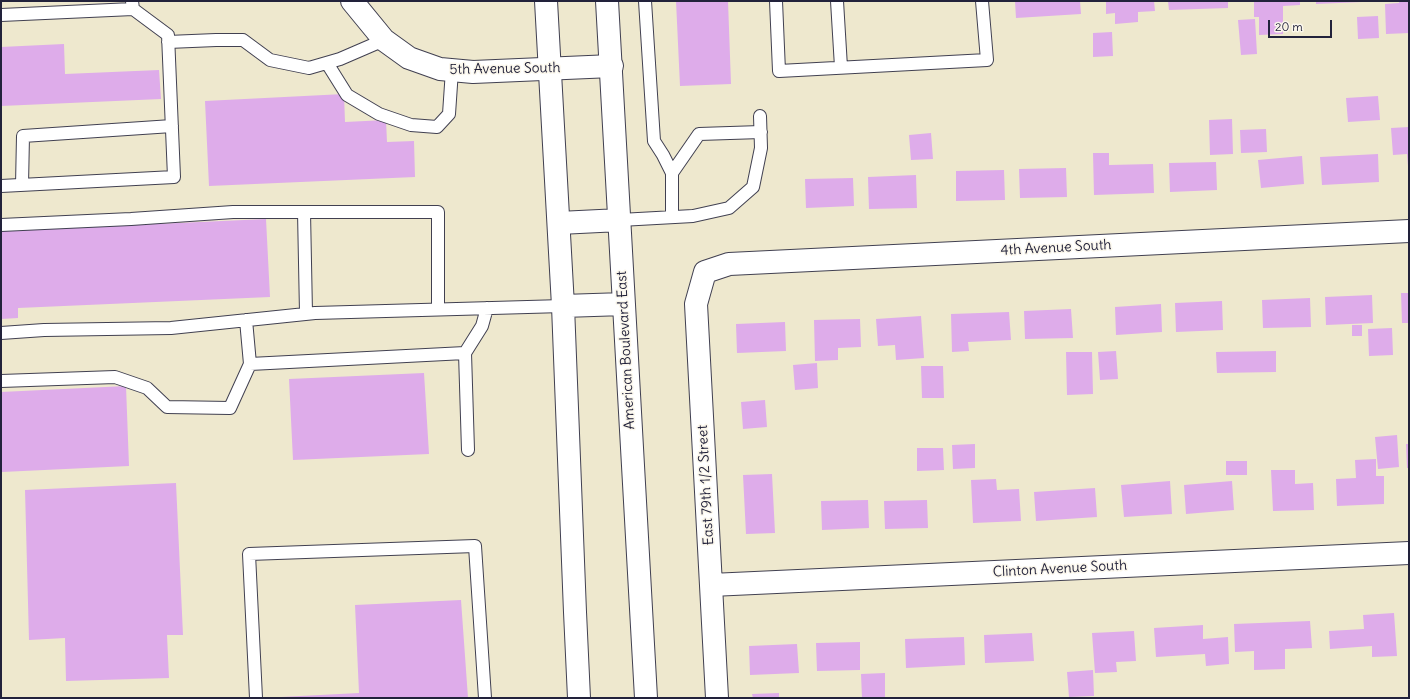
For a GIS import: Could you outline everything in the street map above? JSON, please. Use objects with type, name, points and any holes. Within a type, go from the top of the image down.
[{"type":"street","name":"5th Avenue South","points":[[352,1],[384,40],[409,58],[440,70],[473,72],[612,66]]},
{"type":"street","points":[[546,1],[563,306],[579,698]]},
{"type":"street","name":"American Boulevard East","points":[[607,1],[612,66],[646,698]]},
{"type":"street","points":[[559,223],[620,220]]},
{"type":"street","name":"4th Avenue South","points":[[705,272],[729,264],[1409,231]]},
{"type":"street","name":"East 79th 1/2 Street","points":[[705,272],[696,304],[717,698]]},
{"type":"street","points":[[563,306],[624,304]]},
{"type":"street","name":"Clinton Avenue South","points":[[711,585],[1409,553]]},
{"type":"lane","points":[[645,1],[654,141],[672,174],[672,217]]},
{"type":"lane","points":[[776,1],[779,71],[987,60],[982,1]]},
{"type":"lane","points":[[837,1],[842,67]]},
{"type":"lane","points":[[1,15],[132,5],[168,35],[174,177],[1,186]]},
{"type":"lane","points":[[168,42],[242,40],[270,60],[309,68],[340,59],[384,40]]},
{"type":"lane","points":[[327,63],[347,95],[379,114],[411,125],[437,127],[449,114],[452,70]]},
{"type":"lane","points":[[620,220],[693,216],[729,208],[753,186],[761,148],[760,116]]},
{"type":"lane","points":[[22,185],[23,136],[172,126]]},
{"type":"lane","points":[[672,174],[699,134],[761,132]]},
{"type":"lane","points":[[1,225],[131,219],[233,212],[438,212],[438,309]]},
{"type":"lane","points":[[304,212],[306,313]]},
{"type":"lane","points":[[1,333],[44,330],[171,328],[306,313],[563,306]]},
{"type":"lane","points":[[468,450],[465,353],[482,326],[487,308]]},
{"type":"lane","points":[[1,381],[115,377],[147,388],[167,407],[230,408],[250,364],[246,320]]},
{"type":"lane","points":[[250,364],[465,353]]},
{"type":"lane","points":[[256,698],[249,554],[475,546],[485,698]]},
{"type":"building","points":[[676,1],[728,1],[731,84],[680,86]]},
{"type":"building","points":[[1015,1],[1080,1],[1081,14],[1016,18]]},
{"type":"building","points":[[1106,1],[1154,1],[1155,11],[1138,12],[1138,22],[1115,24],[1115,13],[1106,14]]},
{"type":"building","points":[[1168,1],[1228,1],[1228,8],[1169,10]]},
{"type":"building","points":[[1254,1],[1300,1],[1300,5],[1283,6],[1283,34],[1259,35],[1259,17],[1254,17]]},
{"type":"building","points":[[1316,1],[1362,1],[1362,2],[1316,4]]},
{"type":"building","points":[[1399,1],[1409,1],[1409,33],[1386,34],[1385,4],[1399,3]]},
{"type":"building","points":[[1378,16],[1379,38],[1358,39],[1357,17]]},
{"type":"building","points":[[1255,19],[1257,54],[1241,55],[1238,20]]},
{"type":"building","points":[[1112,32],[1113,56],[1093,57],[1093,33]]},
{"type":"building","points":[[64,44],[65,74],[159,70],[161,99],[1,106],[1,47]]},
{"type":"building","points":[[344,94],[345,122],[386,120],[387,142],[414,141],[415,177],[209,186],[205,101]]},
{"type":"building","points":[[1378,96],[1380,120],[1348,122],[1346,98]]},
{"type":"building","points":[[1232,119],[1233,154],[1210,155],[1209,120]]},
{"type":"building","points":[[1409,127],[1408,166],[1407,154],[1393,155],[1391,128]]},
{"type":"building","points":[[1266,129],[1267,152],[1241,153],[1240,130]]},
{"type":"building","points":[[931,133],[933,159],[911,160],[909,135]]},
{"type":"building","points":[[1093,153],[1109,153],[1109,165],[1153,164],[1154,193],[1094,195]]},
{"type":"building","points":[[1378,154],[1379,182],[1322,185],[1320,157]]},
{"type":"building","points":[[1302,156],[1304,184],[1261,188],[1258,160]]},
{"type":"building","points":[[1216,162],[1217,190],[1170,192],[1169,163]]},
{"type":"building","points":[[1066,168],[1067,197],[1020,198],[1019,169]]},
{"type":"building","points":[[1004,170],[1005,200],[956,201],[956,171]]},
{"type":"building","points":[[916,175],[917,208],[869,209],[868,177]]},
{"type":"building","points":[[853,178],[854,206],[806,208],[805,179]]},
{"type":"building","points":[[266,219],[270,297],[18,308],[18,318],[1,319],[1,231]]},
{"type":"building","points":[[1401,293],[1409,293],[1409,323],[1402,323]]},
{"type":"building","points":[[1372,295],[1373,323],[1326,325],[1325,297]]},
{"type":"building","points":[[1310,298],[1311,327],[1263,328],[1262,300]]},
{"type":"building","points":[[1222,301],[1223,330],[1176,332],[1175,303]]},
{"type":"building","points":[[1161,304],[1162,332],[1116,335],[1115,307]]},
{"type":"building","points":[[1071,309],[1073,338],[1025,339],[1024,311]]},
{"type":"building","points":[[1009,312],[1011,340],[968,342],[969,351],[952,352],[951,314]]},
{"type":"building","points":[[921,316],[924,358],[896,360],[895,345],[878,346],[876,319]]},
{"type":"building","points":[[860,319],[861,347],[838,348],[838,360],[815,361],[814,320]]},
{"type":"building","points":[[785,322],[786,351],[737,353],[736,324]]},
{"type":"building","points":[[1352,325],[1362,325],[1362,336],[1352,336]]},
{"type":"building","points":[[1392,328],[1393,355],[1369,356],[1368,329]]},
{"type":"building","points":[[1116,351],[1118,379],[1100,380],[1098,352]]},
{"type":"building","points":[[1276,351],[1276,372],[1217,373],[1216,352]]},
{"type":"building","points":[[1066,352],[1092,352],[1093,394],[1067,395]]},
{"type":"building","points":[[817,363],[818,388],[795,390],[793,365]]},
{"type":"building","points":[[921,366],[943,366],[944,398],[922,398]]},
{"type":"building","points":[[424,373],[429,454],[293,460],[289,379]]},
{"type":"building","points":[[126,386],[129,466],[2,472],[1,392]]},
{"type":"building","points":[[765,400],[767,427],[743,429],[741,402]]},
{"type":"building","points":[[1397,435],[1399,467],[1378,469],[1375,437]]},
{"type":"building","points":[[975,444],[975,468],[953,469],[952,445]]},
{"type":"building","points":[[1406,444],[1409,444],[1409,468],[1407,468]]},
{"type":"building","points":[[917,448],[943,448],[944,470],[917,471]]},
{"type":"building","points":[[1376,459],[1376,476],[1384,476],[1384,504],[1337,506],[1336,479],[1356,478],[1355,460]]},
{"type":"building","points":[[1226,461],[1247,461],[1247,475],[1226,475]]},
{"type":"building","points":[[1271,470],[1295,470],[1295,484],[1313,483],[1314,510],[1273,511]]},
{"type":"building","points":[[772,474],[775,533],[746,534],[743,475]]},
{"type":"building","points":[[996,479],[997,490],[1019,489],[1021,521],[973,523],[971,480]]},
{"type":"building","points":[[1170,481],[1172,514],[1124,517],[1121,485]]},
{"type":"building","points":[[1232,481],[1234,510],[1186,514],[1184,485]]},
{"type":"building","points":[[176,483],[183,635],[167,635],[169,678],[66,681],[65,638],[29,640],[25,490]]},
{"type":"building","points":[[1095,488],[1097,517],[1036,521],[1034,492]]},
{"type":"building","points":[[868,500],[869,528],[822,530],[821,501]]},
{"type":"building","points":[[927,500],[928,528],[885,529],[884,501]]},
{"type":"building","points":[[461,600],[468,698],[281,698],[359,693],[355,605]]},
{"type":"building","points":[[1394,613],[1397,656],[1372,657],[1372,646],[1330,649],[1329,631],[1364,629],[1363,615]]},
{"type":"building","points":[[1310,621],[1312,648],[1285,649],[1285,669],[1254,670],[1254,651],[1235,652],[1234,624]]},
{"type":"building","points":[[1203,625],[1203,639],[1228,637],[1229,664],[1206,666],[1205,654],[1156,657],[1154,628]]},
{"type":"building","points":[[1134,631],[1136,661],[1116,662],[1117,672],[1095,673],[1092,633]]},
{"type":"building","points":[[1032,633],[1034,661],[985,663],[984,635]]},
{"type":"building","points":[[964,637],[965,665],[906,668],[905,639]]},
{"type":"building","points":[[860,642],[860,670],[817,671],[816,643]]},
{"type":"building","points":[[797,644],[799,673],[750,675],[749,646]]},
{"type":"building","points":[[1093,670],[1094,696],[1069,697],[1067,672]]},
{"type":"building","points":[[885,673],[885,697],[862,698],[861,674]]},
{"type":"building","points":[[779,693],[779,698],[753,698],[752,694]]}]
